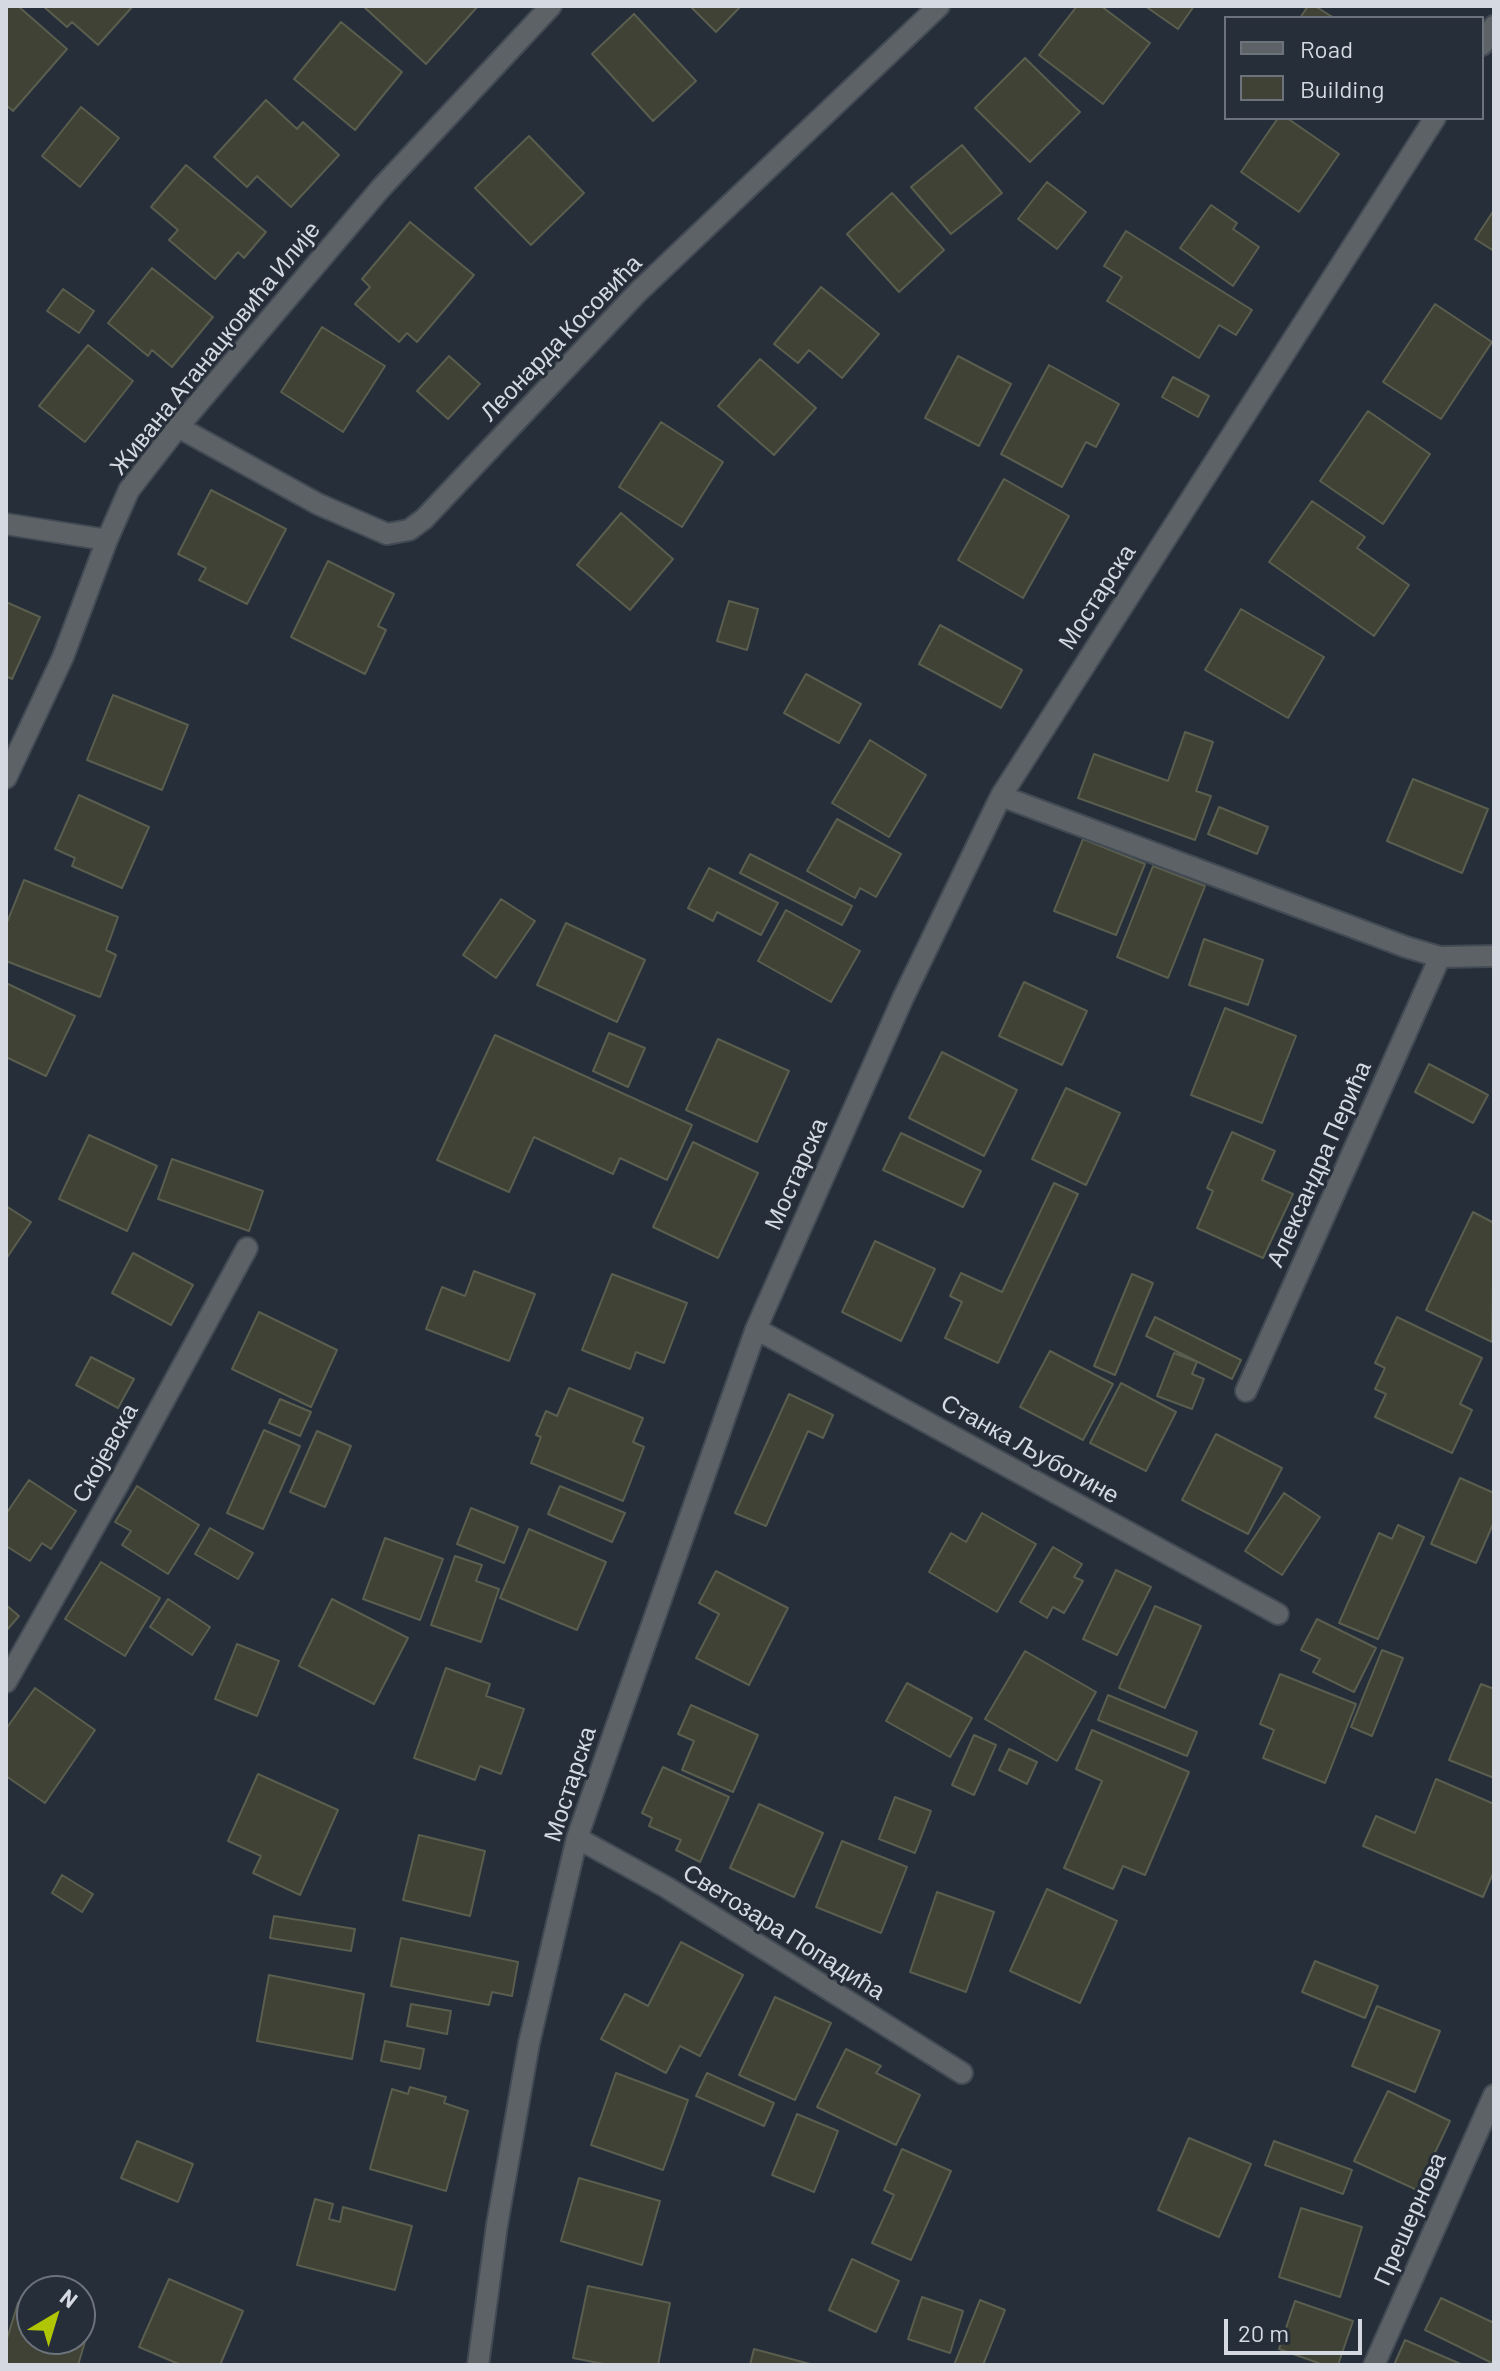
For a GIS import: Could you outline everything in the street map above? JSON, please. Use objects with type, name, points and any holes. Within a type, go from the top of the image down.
[{"type":"street","name":"Живана Атанацковића Илије","points":[[6,778],[63,657],[129,490],[178,427],[381,188],[551,6]]},
{"type":"street","name":"Леонарда Косовића","points":[[178,427],[318,504],[387,534],[409,530],[424,519],[638,292],[939,6]]},
{"type":"street","name":"Мостарска","points":[[478,2365],[497,2225],[529,2043],[577,1838],[756,1329],[903,998],[1001,796],[1434,120]]},
{"type":"street","points":[[6,524],[107,540]]},
{"type":"street","points":[[1001,796],[1440,957],[1494,956]]},
{"type":"street","name":"Александра Перића","points":[[1246,1391],[1440,957]]},
{"type":"street","name":"Скојевска","points":[[6,1682],[247,1248]]},
{"type":"street","name":"Станка Љуботине","points":[[756,1329],[1278,1614]]},
{"type":"street","name":"Светозара Попадића","points":[[577,1838],[666,1887],[962,2073]]},
{"type":"street","name":"Прешернова","points":[[1374,2365],[1494,2095]]},
{"type":"building","points":[[6,6],[18,6],[67,49],[13,111],[6,105]]},
{"type":"building","points":[[43,6],[133,6],[98,45],[72,22],[67,27]]},
{"type":"building","points":[[363,6],[478,6],[426,64]]},
{"type":"building","points":[[690,6],[741,6],[716,32]]},
{"type":"building","points":[[1077,6],[1101,6],[1150,43],[1103,104],[1039,55]]},
{"type":"building","points":[[1145,6],[1194,6],[1178,29]]},
{"type":"building","points":[[1308,6],[1315,6],[1331,16],[1301,16]]},
{"type":"building","points":[[634,14],[696,81],[653,121],[592,54]]},
{"type":"building","points":[[341,22],[402,72],[355,130],[294,79]]},
{"type":"building","points":[[1025,58],[1080,112],[1030,162],[975,108]]},
{"type":"building","points":[[266,100],[297,129],[303,122],[339,155],[291,207],[257,176],[247,187],[214,157]]},
{"type":"building","points":[[81,107],[119,138],[80,187],[42,156]]},
{"type":"building","points":[[1277,120],[1290,120],[1339,154],[1299,212],[1241,172]]},
{"type":"building","points":[[529,136],[584,193],[531,245],[475,188]]},
{"type":"building","points":[[962,145],[1002,193],[951,234],[911,187]]},
{"type":"building","points":[[186,165],[266,232],[244,258],[238,252],[215,279],[169,240],[178,230],[151,207]]},
{"type":"building","points":[[1047,182],[1086,212],[1057,249],[1018,219]]},
{"type":"building","points":[[892,193],[944,250],[899,292],[847,234]]},
{"type":"building","points":[[1211,205],[1237,223],[1233,229],[1259,247],[1233,286],[1180,248]]},
{"type":"building","points":[[1494,210],[1494,251],[1475,239]]},
{"type":"building","points":[[410,222],[474,275],[417,342],[407,333],[399,342],[355,304],[370,287],[362,279]]},
{"type":"building","points":[[1126,231],[1252,310],[1236,335],[1219,325],[1199,358],[1107,301],[1122,277],[1104,266]]},
{"type":"building","points":[[152,268],[213,317],[172,367],[152,350],[148,356],[108,323]]},
{"type":"building","points":[[821,287],[879,334],[842,378],[809,350],[798,363],[774,344]]},
{"type":"building","points":[[63,289],[94,311],[79,333],[47,311]]},
{"type":"building","points":[[1435,304],[1492,342],[1441,419],[1383,382]]},
{"type":"building","points":[[322,327],[385,366],[343,432],[281,392]]},
{"type":"building","points":[[88,345],[133,381],[85,442],[39,406]]},
{"type":"building","points":[[449,356],[480,384],[448,419],[417,391]]},
{"type":"building","points":[[958,356],[1011,384],[979,446],[925,418]]},
{"type":"building","points":[[760,359],[816,408],[774,455],[718,406]]},
{"type":"building","points":[[1049,365],[1119,404],[1096,447],[1086,442],[1062,487],[1001,454]]},
{"type":"building","points":[[1173,377],[1209,396],[1198,417],[1162,397]]},
{"type":"building","points":[[1368,411],[1430,454],[1383,524],[1320,481]]},
{"type":"building","points":[[661,422],[723,462],[682,527],[619,487]]},
{"type":"building","points":[[1004,479],[1069,516],[1023,598],[958,560]]},
{"type":"building","points":[[211,490],[286,529],[247,604],[199,580],[206,568],[178,554]]},
{"type":"building","points":[[1312,501],[1365,537],[1357,548],[1409,585],[1374,636],[1269,562]]},
{"type":"building","points":[[621,513],[673,559],[630,610],[577,565]]},
{"type":"building","points":[[328,561],[394,594],[378,626],[386,630],[365,674],[291,637]]},
{"type":"building","points":[[729,601],[758,609],[747,650],[717,641]]},
{"type":"building","points":[[6,602],[40,617],[12,679],[6,676]]},
{"type":"building","points":[[1241,609],[1324,657],[1288,718],[1205,670]]},
{"type":"building","points":[[940,625],[1022,670],[1001,708],[919,664]]},
{"type":"building","points":[[806,674],[861,704],[839,743],[784,713]]},
{"type":"building","points":[[113,695],[188,725],[162,790],[87,760]]},
{"type":"building","points":[[1185,732],[1213,742],[1196,791],[1211,796],[1195,840],[1078,798],[1094,754],[1168,781]]},
{"type":"building","points":[[870,740],[926,775],[889,837],[832,803]]},
{"type":"building","points":[[1413,779],[1488,809],[1462,873],[1387,841]]},
{"type":"building","points":[[79,795],[149,827],[122,888],[72,866],[75,858],[55,849]]},
{"type":"building","points":[[1219,807],[1268,827],[1257,854],[1208,834]]},
{"type":"building","points":[[837,819],[901,854],[876,897],[860,888],[855,898],[807,871]]},
{"type":"building","points":[[1083,839],[1145,864],[1116,935],[1054,911]]},
{"type":"building","points":[[750,854],[852,906],[842,925],[740,873]]},
{"type":"building","points":[[1153,866],[1205,886],[1168,978],[1117,957]]},
{"type":"building","points":[[709,868],[778,903],[761,935],[717,912],[713,921],[688,908]]},
{"type":"building","points":[[24,880],[118,917],[106,950],[116,955],[100,997],[6,961],[6,925]]},
{"type":"building","points":[[501,899],[535,921],[496,978],[463,955]]},
{"type":"building","points":[[786,910],[860,951],[831,1002],[758,961]]},
{"type":"building","points":[[566,923],[645,960],[617,1022],[537,985]]},
{"type":"building","points":[[1204,939],[1263,960],[1248,1005],[1189,985]]},
{"type":"building","points":[[1024,982],[1087,1011],[1062,1065],[999,1036]]},
{"type":"building","points":[[6,983],[75,1016],[46,1076],[6,1057]]},
{"type":"building","points":[[1225,1008],[1296,1036],[1262,1123],[1191,1095]]},
{"type":"building","points":[[609,1033],[645,1048],[628,1087],[593,1071]]},
{"type":"building","points":[[495,1035],[692,1125],[667,1180],[620,1158],[613,1174],[534,1137],[509,1192],[437,1160]]},
{"type":"building","points":[[718,1039],[789,1071],[757,1142],[686,1110]]},
{"type":"building","points":[[942,1052],[1017,1090],[984,1156],[909,1118]]},
{"type":"building","points":[[1429,1064],[1488,1095],[1473,1123],[1415,1092]]},
{"type":"building","points":[[1066,1088],[1120,1113],[1086,1185],[1032,1159]]},
{"type":"building","points":[[1232,1132],[1275,1151],[1262,1180],[1293,1194],[1263,1258],[1197,1228],[1213,1191],[1207,1188]]},
{"type":"building","points":[[901,1133],[981,1171],[963,1207],[883,1170]]},
{"type":"building","points":[[89,1135],[157,1166],[127,1231],[59,1199]]},
{"type":"building","points":[[693,1142],[758,1173],[718,1258],[653,1227]]},
{"type":"building","points":[[172,1159],[263,1191],[249,1231],[158,1199]]},
{"type":"building","points":[[1054,1183],[1078,1194],[998,1363],[945,1338],[962,1302],[950,1296],[961,1273],[1002,1292]]},
{"type":"building","points":[[6,1206],[31,1222],[6,1259]]},
{"type":"building","points":[[1473,1212],[1494,1223],[1492,1342],[1426,1310]]},
{"type":"building","points":[[875,1241],[935,1269],[901,1341],[842,1312]]},
{"type":"building","points":[[133,1253],[193,1285],[171,1325],[112,1293]]},
{"type":"building","points":[[474,1271],[535,1294],[509,1361],[426,1329],[442,1287],[465,1296]]},
{"type":"building","points":[[612,1274],[687,1303],[664,1363],[636,1352],[630,1369],[582,1350]]},
{"type":"building","points":[[1132,1274],[1153,1283],[1115,1375],[1094,1366]]},
{"type":"building","points":[[259,1312],[337,1350],[311,1407],[232,1369]]},
{"type":"building","points":[[1155,1317],[1241,1360],[1232,1379],[1146,1336]]},
{"type":"building","points":[[1397,1317],[1482,1358],[1460,1404],[1472,1410],[1452,1453],[1375,1417],[1386,1394],[1375,1389],[1385,1368],[1375,1363]]},
{"type":"building","points":[[1050,1351],[1113,1384],[1083,1440],[1020,1407]]},
{"type":"building","points":[[1174,1353],[1197,1362],[1192,1374],[1204,1379],[1192,1409],[1157,1396]]},
{"type":"building","points":[[91,1357],[134,1379],[118,1408],[76,1385]]},
{"type":"building","points":[[1121,1383],[1176,1412],[1146,1471],[1090,1443]]},
{"type":"building","points":[[569,1388],[643,1418],[633,1442],[644,1447],[623,1501],[531,1463],[541,1437],[536,1435],[546,1411],[557,1416]]},
{"type":"building","points":[[789,1394],[833,1415],[823,1438],[808,1431],[766,1526],[735,1513]]},
{"type":"building","points":[[280,1399],[311,1412],[300,1436],[269,1423]]},
{"type":"building","points":[[264,1430],[300,1446],[263,1529],[227,1513]]},
{"type":"building","points":[[317,1431],[351,1446],[325,1507],[290,1492]]},
{"type":"building","points":[[1216,1434],[1282,1468],[1248,1534],[1182,1500]]},
{"type":"building","points":[[1460,1478],[1494,1493],[1494,1522],[1476,1563],[1431,1544]]},
{"type":"building","points":[[29,1480],[76,1511],[51,1549],[42,1543],[30,1561],[6,1546],[6,1514]]},
{"type":"building","points":[[137,1486],[199,1525],[168,1574],[122,1545],[131,1531],[115,1522]]},
{"type":"building","points":[[560,1486],[625,1513],[612,1542],[548,1514]]},
{"type":"building","points":[[1284,1493],[1320,1517],[1282,1575],[1245,1551]]},
{"type":"building","points":[[471,1508],[518,1527],[504,1563],[457,1544]]},
{"type":"building","points":[[982,1513],[1036,1544],[997,1612],[929,1572],[951,1533],[966,1542]]},
{"type":"building","points":[[1398,1525],[1424,1537],[1378,1639],[1339,1623],[1379,1533],[1392,1539]]},
{"type":"building","points":[[210,1528],[253,1553],[238,1579],[195,1554]]},
{"type":"building","points":[[529,1529],[606,1562],[577,1630],[500,1598]]},
{"type":"building","points":[[385,1538],[443,1559],[420,1620],[363,1599]]},
{"type":"building","points":[[1053,1547],[1082,1564],[1074,1577],[1083,1581],[1064,1613],[1053,1607],[1047,1618],[1020,1602]]},
{"type":"building","points":[[455,1556],[482,1565],[476,1581],[499,1589],[481,1642],[431,1625]]},
{"type":"building","points":[[101,1562],[160,1598],[125,1656],[65,1619]]},
{"type":"building","points":[[1116,1570],[1151,1587],[1117,1655],[1083,1639]]},
{"type":"building","points":[[716,1571],[788,1608],[749,1685],[696,1658],[719,1614],[699,1603]]},
{"type":"building","points":[[168,1599],[210,1627],[192,1655],[150,1627]]},
{"type":"building","points":[[332,1599],[408,1638],[374,1704],[299,1666]]},
{"type":"building","points":[[6,1605],[19,1616],[6,1631]]},
{"type":"building","points":[[1155,1606],[1201,1626],[1165,1708],[1119,1688]]},
{"type":"building","points":[[1317,1619],[1376,1648],[1354,1692],[1313,1672],[1320,1659],[1301,1650]]},
{"type":"building","points":[[237,1644],[279,1661],[257,1716],[215,1699]]},
{"type":"building","points":[[1382,1650],[1403,1658],[1372,1736],[1351,1727]]},
{"type":"building","points":[[1025,1651],[1096,1692],[1057,1761],[985,1719]]},
{"type":"building","points":[[446,1668],[490,1684],[486,1696],[524,1709],[501,1774],[480,1766],[475,1780],[414,1758]]},
{"type":"building","points":[[1280,1674],[1356,1704],[1325,1783],[1263,1758],[1274,1730],[1260,1724]]},
{"type":"building","points":[[907,1683],[972,1718],[950,1757],[886,1721]]},
{"type":"building","points":[[1481,1684],[1494,1689],[1494,1778],[1449,1760]]},
{"type":"building","points":[[35,1688],[95,1730],[45,1803],[6,1776],[6,1729]]},
{"type":"building","points":[[1108,1695],[1197,1732],[1187,1756],[1098,1720]]},
{"type":"building","points":[[691,1705],[758,1735],[733,1792],[682,1770],[694,1741],[678,1734]]},
{"type":"building","points":[[1092,1730],[1189,1772],[1145,1875],[1123,1866],[1113,1889],[1064,1868],[1102,1781],[1076,1769]]},
{"type":"building","points":[[974,1735],[996,1745],[974,1795],[952,1785]]},
{"type":"building","points":[[1009,1749],[1037,1762],[1027,1784],[999,1770]]},
{"type":"building","points":[[663,1767],[729,1797],[700,1862],[676,1850],[681,1840],[649,1826],[652,1818],[642,1813]]},
{"type":"building","points":[[258,1774],[338,1810],[300,1895],[253,1873],[261,1856],[228,1841]]},
{"type":"building","points":[[1436,1779],[1494,1804],[1494,1871],[1483,1897],[1363,1846],[1376,1816],[1415,1833]]},
{"type":"building","points":[[895,1797],[931,1811],[915,1853],[879,1839]]},
{"type":"building","points":[[759,1804],[823,1833],[794,1897],[730,1868]]},
{"type":"building","points":[[419,1835],[485,1851],[470,1916],[403,1900]]},
{"type":"building","points":[[842,1841],[907,1867],[881,1933],[816,1907]]},
{"type":"building","points":[[62,1875],[93,1894],[82,1912],[52,1893]]},
{"type":"building","points":[[1047,1889],[1117,1921],[1080,2003],[1010,1971]]},
{"type":"building","points":[[937,1892],[994,1912],[966,1992],[910,1972]]},
{"type":"building","points":[[274,1916],[355,1929],[351,1951],[270,1938]]},
{"type":"building","points":[[401,1938],[518,1962],[512,1996],[492,1992],[489,2005],[391,1986]]},
{"type":"building","points":[[681,1942],[743,1975],[700,2056],[680,2046],[666,2073],[601,2039],[625,1994],[648,2006]]},
{"type":"building","points":[[1315,1961],[1378,1986],[1365,2018],[1302,1992]]},
{"type":"building","points":[[269,1975],[364,1994],[352,2059],[257,2041]]},
{"type":"building","points":[[775,1997],[831,2023],[795,2100],[739,2075]]},
{"type":"building","points":[[411,2004],[451,2011],[447,2034],[407,2026]]},
{"type":"building","points":[[1377,2006],[1440,2031],[1415,2092],[1352,2066]]},
{"type":"building","points":[[385,2041],[424,2049],[420,2069],[381,2061]]},
{"type":"building","points":[[846,2049],[881,2066],[876,2073],[920,2095],[896,2145],[817,2107]]},
{"type":"building","points":[[616,2073],[688,2100],[663,2170],[591,2145]]},
{"type":"building","points":[[707,2073],[774,2103],[764,2126],[696,2096]]},
{"type":"building","points":[[410,2087],[446,2097],[444,2103],[468,2111],[446,2191],[370,2169],[392,2089],[408,2094]]},
{"type":"building","points":[[1388,2091],[1450,2121],[1417,2190],[1354,2161]]},
{"type":"building","points":[[797,2114],[838,2131],[814,2192],[772,2175]]},
{"type":"building","points":[[1189,2138],[1251,2164],[1219,2237],[1158,2210]]},
{"type":"building","points":[[137,2141],[193,2164],[178,2202],[121,2178]]},
{"type":"building","points":[[1274,2141],[1352,2170],[1343,2194],[1265,2165]]},
{"type":"building","points":[[902,2149],[951,2171],[911,2260],[872,2243],[894,2195],[884,2190]]},
{"type":"building","points":[[579,2178],[660,2201],[642,2265],[561,2241]]},
{"type":"building","points":[[315,2199],[333,2204],[329,2219],[340,2222],[343,2207],[412,2226],[395,2290],[297,2265]]},
{"type":"building","points":[[1301,2208],[1362,2227],[1340,2297],[1279,2277]]},
{"type":"building","points":[[852,2259],[899,2281],[876,2332],[829,2310]]},
{"type":"building","points":[[169,2279],[243,2311],[220,2365],[181,2365],[139,2347]]},
{"type":"building","points":[[588,2286],[670,2303],[658,2365],[609,2365],[573,2358]]},
{"type":"building","points":[[922,2297],[963,2311],[950,2353],[908,2339]]},
{"type":"building","points":[[1441,2298],[1494,2323],[1494,2364],[1425,2330]]},
{"type":"building","points":[[980,2300],[1005,2310],[983,2365],[954,2365]]},
{"type":"building","points":[[1295,2301],[1353,2321],[1338,2365],[1324,2365],[1279,2349]]},
{"type":"building","points":[[16,2310],[16,2355],[81,2355],[78,2365],[6,2365],[6,2342]]},
{"type":"building","points":[[1405,2340],[1463,2365],[1394,2365]]},
{"type":"building","points":[[754,2349],[810,2364],[750,2365]]}]
